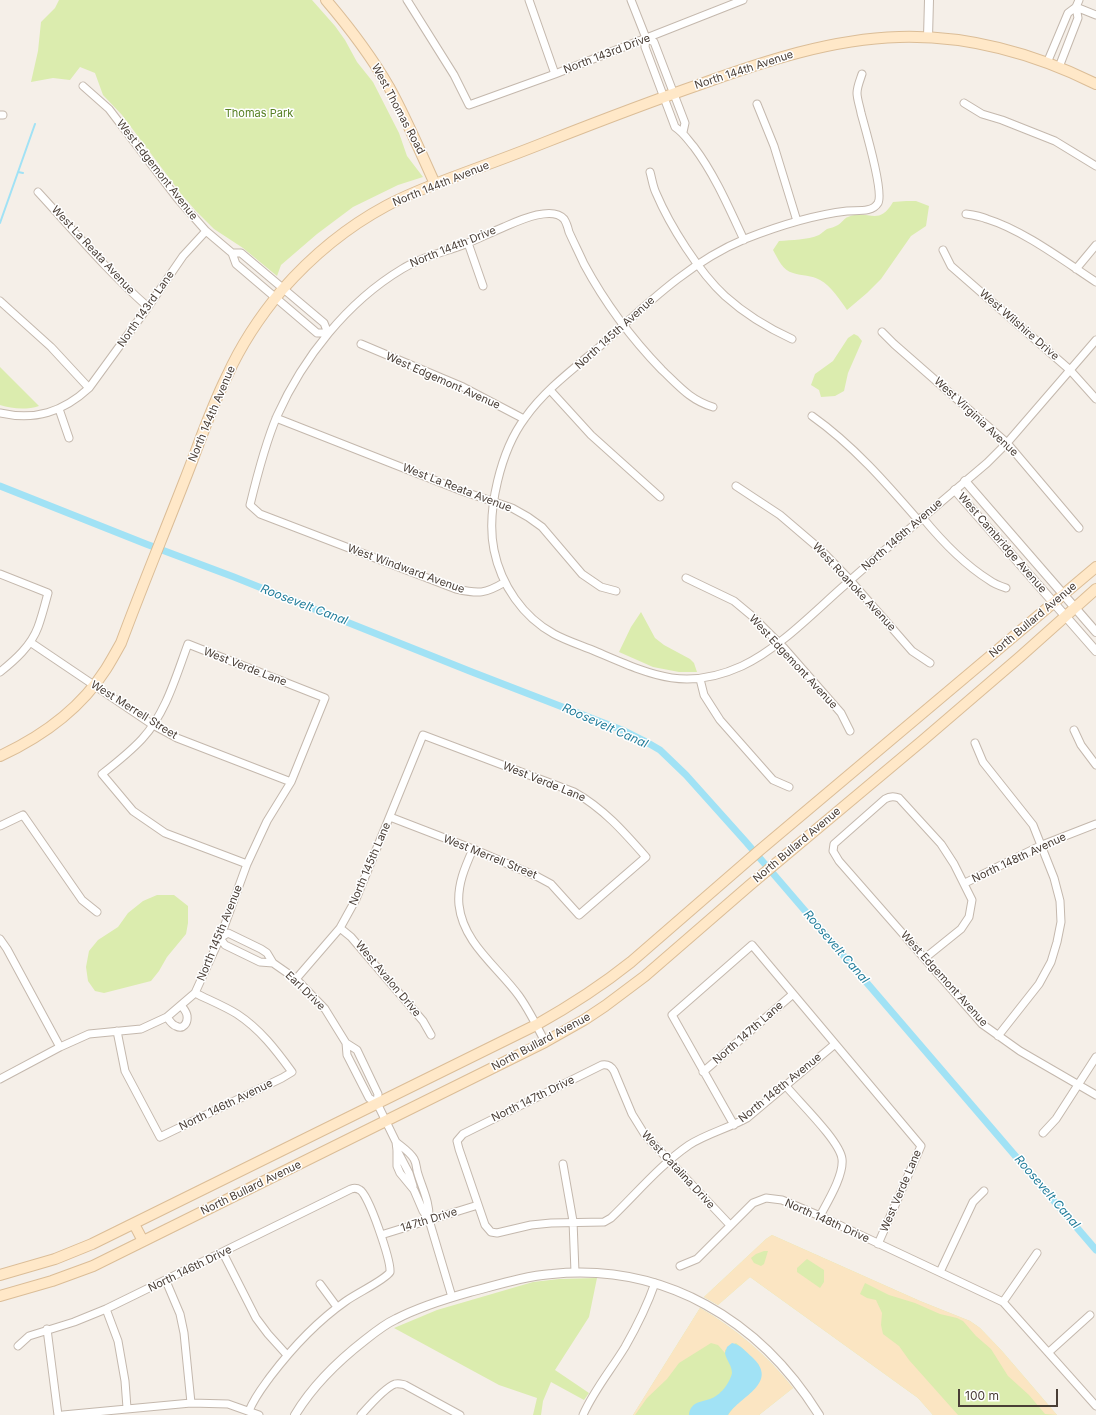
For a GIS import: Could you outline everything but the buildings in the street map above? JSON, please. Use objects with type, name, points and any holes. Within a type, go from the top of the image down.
[{"type":"main road","name":"West Thomas Road","points":[[326,0],[344,21],[368,54],[388,86],[436,184]]},
{"type":"main road","name":"North 144th Avenue","points":[[0,756],[43,733],[66,715],[94,685],[105,670],[121,643],[227,375],[261,317],[276,297],[304,267],[348,230],[387,206],[407,195],[668,95],[747,67],[800,52],[865,39],[928,37],[984,45],[1059,66],[1096,84]]},
{"type":"main road","name":"North Bullard Avenue","points":[[0,1275],[79,1250],[134,1224],[536,1024],[579,1000],[611,978],[637,957],[749,859],[1096,567]]},
{"type":"main road","name":"North Bullard Avenue","points":[[0,1296],[29,1289],[73,1274],[142,1242],[545,1042],[584,1020],[645,976],[762,875],[922,741],[1066,616],[1096,588]]},
{"type":"main road","points":[[134,1224],[142,1242]]},
{"type":"street","name":"North 143rd Drive","points":[[407,0],[454,75],[469,105],[556,74],[743,0]]},
{"type":"street","points":[[529,0],[556,74]]},
{"type":"street","points":[[631,0],[646,38],[645,47],[651,62],[668,95],[685,123],[683,132]]},
{"type":"street","points":[[928,37],[929,0]]},
{"type":"street","points":[[1077,3],[1096,15]]},
{"type":"street","points":[[1047,62],[1068,13],[1077,3]]},
{"type":"street","points":[[1059,66],[1078,18],[1077,3]]},
{"type":"street","points":[[646,38],[654,42],[660,58],[675,127],[683,132],[704,160],[715,178],[744,240]]},
{"type":"street","points":[[651,62],[660,58]]},
{"type":"street","name":"North 145th Avenue","points":[[505,582],[494,550],[491,520],[493,502],[510,444],[524,418],[550,390],[653,298],[698,264],[744,240],[797,221],[848,211],[866,210],[875,207],[880,199],[878,183],[857,94],[862,74]]},
{"type":"street","name":"West Edgemont Avenue","points":[[83,86],[109,110],[177,198],[206,231],[232,253],[236,264],[317,333],[328,333],[324,323],[241,253],[232,253]]},
{"type":"street","points":[[964,103],[982,114],[1002,120],[1055,141],[1096,166]]},
{"type":"street","points":[[757,104],[774,146],[797,221]]},
{"type":"street","points":[[650,172],[655,192],[673,228],[698,264],[726,296],[752,317],[792,339]]},
{"type":"street","name":"West La Reata Avenue","points":[[38,192],[127,289],[148,307]]},
{"type":"street","name":"North 144th Drive","points":[[253,509],[250,505],[257,476],[276,418],[294,384],[328,333],[364,297],[402,269],[421,259],[468,243],[515,222],[546,212],[555,213],[564,218],[577,251],[597,288],[623,326]]},
{"type":"street","points":[[966,214],[987,219],[1033,241],[1096,282]]},
{"type":"street","name":"North 143rd Lane","points":[[0,413],[25,417],[39,415],[71,404],[89,388],[183,256],[206,231]]},
{"type":"street","points":[[468,243],[483,286]]},
{"type":"street","points":[[1076,269],[1096,245]]},
{"type":"street","name":"West Wilshire Drive","points":[[943,250],[951,266],[1070,370],[1096,399]]},
{"type":"street","points":[[0,301],[51,347],[89,388]]},
{"type":"street","points":[[623,326],[646,353],[684,392],[700,403],[713,407]]},
{"type":"street","name":"West Virginia Avenue","points":[[882,332],[1007,443],[1079,528]]},
{"type":"street","name":"North 146th Avenue","points":[[700,679],[733,670],[747,664],[779,643],[966,481],[1007,443],[1096,340]]},
{"type":"street","name":"West Edgemont Avenue","points":[[361,344],[463,388],[524,418]]},
{"type":"street","points":[[550,390],[591,435],[660,497]]},
{"type":"street","points":[[59,409],[69,438]]},
{"type":"street","points":[[812,416],[887,484],[958,555],[989,580],[1006,588]]},
{"type":"street","name":"West La Reata Avenue","points":[[276,418],[462,491],[512,508],[542,527],[582,574],[601,587],[616,591]]},
{"type":"street","name":"West Cambridge Avenue","points":[[966,481],[1096,632]]},
{"type":"street","name":"West Roanoke Avenue","points":[[736,486],[780,515],[821,550],[850,580],[912,651],[930,663]]},
{"type":"street","name":"West Cambridge Avenue","points":[[955,490],[1096,651]]},
{"type":"street","name":"West Windward Avenue","points":[[253,509],[260,514],[456,589],[474,593],[486,592],[505,582]]},
{"type":"street","points":[[0,574],[48,593],[38,628],[30,642],[13,662],[0,672]]},
{"type":"street","name":"West Edgemont Avenue","points":[[686,578],[734,601],[752,616],[779,643],[841,713],[850,731]]},
{"type":"street","points":[[505,582],[518,604],[536,622],[554,634],[655,675],[678,679],[700,679],[704,695],[720,720],[774,780],[789,787]]},
{"type":"street","name":"West Merrell Street","points":[[30,642],[153,725],[177,738],[291,782]]},
{"type":"street","name":"West Verde Lane","points":[[153,725],[164,707],[188,644],[324,698]]},
{"type":"street","name":"North 145th Avenue","points":[[0,1079],[60,1047],[89,1034],[141,1028],[167,1017],[195,993],[220,938],[247,864],[267,821],[291,782],[324,698]]},
{"type":"street","points":[[153,725],[130,751],[102,774],[133,811],[160,830],[247,864]]},
{"type":"street","points":[[1074,730],[1081,745],[1096,765]]},
{"type":"street","name":"West Verde Lane","points":[[423,735],[574,792],[589,801],[619,827],[646,857],[579,915]]},
{"type":"street","name":"North 145th Lane","points":[[296,979],[340,928],[356,899],[423,735]]},
{"type":"street","points":[[975,743],[983,762],[1033,825],[1054,878],[1060,901],[1061,922],[1051,962],[1039,984],[998,1036]]},
{"type":"street","name":"West Edgemont Avenue","points":[[965,883],[941,844],[904,803],[895,796],[885,799],[834,844],[833,851],[840,861],[982,1024],[998,1036],[1096,1095]]},
{"type":"street","points":[[0,826],[23,815],[82,900],[97,912]]},
{"type":"street","name":"West Merrell Street","points":[[390,817],[538,876],[551,884],[579,915]]},
{"type":"street","name":"North 148th Avenue","points":[[965,883],[1042,845],[1096,824]]},
{"type":"street","points":[[473,849],[460,884],[459,905],[462,920],[474,943],[518,995],[545,1042]]},
{"type":"street","points":[[925,958],[960,929],[969,917],[972,900],[965,883]]},
{"type":"street","name":"West Avalon Drive","points":[[340,928],[351,936],[423,1021],[431,1035]]},
{"type":"street","name":"Earl Drive","points":[[273,963],[260,962],[225,945],[220,938],[228,933],[267,953],[273,963],[296,979],[325,1009],[346,1042],[357,1050],[378,1094],[377,1104]]},
{"type":"street","points":[[0,939],[7,949],[60,1047]]},
{"type":"street","name":"West Verde Lane","points":[[703,1072],[672,1016],[752,945],[921,1146],[878,1244],[1003,1302],[1096,1406]]},
{"type":"street","name":"North 146th Avenue","points":[[117,1031],[125,1071],[160,1137],[292,1072],[265,1036],[237,1014],[195,993]]},
{"type":"street","name":"North 147th Lane","points":[[703,1072],[793,994]]},
{"type":"street","points":[[167,1017],[175,1026],[180,1028],[184,1026],[187,1021],[187,1015],[181,1005]]},
{"type":"street","name":"Earl Drive","points":[[346,1042],[347,1055],[356,1074],[369,1098],[377,1104]]},
{"type":"street","name":"North 148th Avenue","points":[[478,1205],[485,1225],[494,1233],[531,1225],[573,1221],[607,1221],[669,1162],[690,1145],[747,1118],[835,1044]]},
{"type":"street","points":[[1044,1133],[1056,1119],[1096,1057]]},
{"type":"street","name":"North 147th Drive","points":[[478,1205],[457,1141],[462,1134],[602,1065],[611,1067]]},
{"type":"street","name":"West Catalina Drive","points":[[611,1067],[616,1073],[632,1114],[649,1140],[730,1225]]},
{"type":"street","points":[[703,1072],[734,1125]]},
{"type":"street","points":[[786,1086],[834,1141],[842,1159],[839,1179],[820,1216]]},
{"type":"street","points":[[377,1104],[396,1142],[397,1166],[400,1173],[414,1190],[423,1211],[429,1220],[452,1297]]},
{"type":"street","points":[[396,1142],[414,1158],[430,1209],[429,1220]]},
{"type":"street","points":[[563,1164],[573,1221],[575,1272]]},
{"type":"street","name":"North 146th Drive","points":[[18,1346],[29,1336],[47,1329],[74,1322],[106,1309],[166,1281],[351,1189],[356,1188],[360,1190],[366,1198],[381,1235]]},
{"type":"street","points":[[940,1272],[973,1202],[984,1191]]},
{"type":"street","name":"North 148th Drive","points":[[680,1266],[697,1259],[753,1204],[766,1198],[782,1200],[820,1216],[878,1244]]},
{"type":"street","name":"147th Drive","points":[[381,1235],[478,1205]]},
{"type":"street","points":[[249,1411],[262,1389],[287,1355],[309,1331],[337,1307],[384,1278],[390,1272],[381,1235]]},
{"type":"street","points":[[223,1252],[256,1318],[287,1355]]},
{"type":"street","points":[[1003,1302],[1037,1253]]},
{"type":"street","points":[[296,1413],[336,1364],[379,1329],[396,1319],[452,1297],[506,1282],[530,1276],[575,1272],[612,1274],[655,1283],[690,1296],[717,1310],[748,1333],[771,1353],[804,1392],[819,1415]]},
{"type":"street","points":[[166,1281],[180,1314],[184,1333],[191,1403]]},
{"type":"street","points":[[583,1415],[589,1402],[625,1347],[644,1313],[655,1283]]},
{"type":"street","points":[[320,1284],[337,1307]]},
{"type":"street","points":[[106,1309],[118,1341],[125,1381],[127,1408]]},
{"type":"street","points":[[1049,1352],[1090,1315]]},
{"type":"street","points":[[47,1329],[58,1415]]},
{"type":"street","points":[[361,1415],[392,1385],[399,1383],[460,1415]]},
{"type":"street","points":[[63,1415],[191,1403],[228,1404],[259,1415]]},
{"type":"green space","name":"Thomas Park","points":[[59,0],[312,0],[335,26],[345,40],[357,62],[373,82],[399,133],[407,156],[423,177],[398,185],[353,207],[317,234],[281,265],[277,276],[243,248],[214,229],[196,211],[182,195],[122,115],[103,95],[95,73],[80,67],[70,80],[53,78],[31,82],[38,51],[41,22],[55,8]]},
{"type":"green space","points":[[916,201],[929,206],[926,226],[911,236],[881,279],[847,310],[828,286],[817,278],[796,274],[786,270],[773,250],[779,241],[799,240],[814,237],[827,229],[838,225],[847,218],[855,215],[877,216],[888,210],[893,202]]},
{"type":"green space","points":[[854,334],[862,341],[848,373],[844,391],[835,396],[821,397],[819,390],[811,385],[815,374],[833,361],[848,338]]},
{"type":"green space","points":[[0,367],[39,406],[20,408],[0,405]]},
{"type":"green space","points":[[641,612],[655,638],[664,645],[690,659],[694,663],[697,672],[679,672],[653,667],[619,652],[631,627]]},
{"type":"green space","points":[[157,895],[174,895],[188,906],[188,923],[186,934],[167,957],[151,981],[104,993],[95,991],[88,981],[86,967],[89,951],[98,940],[118,927],[128,913],[143,901]]},
{"type":"green space","points":[[772,1235],[920,1301],[970,1321],[980,1328],[1002,1351],[1057,1415],[933,1415],[918,1398],[750,1277],[718,1305],[704,1297]]},
{"type":"green space","points":[[597,1278],[589,1317],[555,1370],[589,1393],[584,1400],[551,1382],[543,1401],[541,1415],[533,1415],[537,1398],[499,1385],[394,1328],[437,1310],[533,1282],[559,1279]]},
{"type":"green space","points":[[700,1308],[726,1325],[762,1354],[793,1388],[759,1415],[633,1415]]},
{"type":"sand","points":[[772,1235],[920,1301],[970,1321],[980,1328],[1002,1351],[1057,1415],[1045,1414],[1029,1395],[1008,1376],[991,1349],[976,1336],[963,1321],[889,1295],[865,1283],[860,1294],[867,1298],[876,1300],[882,1313],[881,1325],[883,1334],[899,1346],[909,1360],[958,1415],[933,1415],[918,1398],[750,1277],[718,1305],[704,1297]],"holes":[[[764,1251],[768,1251],[764,1264],[761,1266],[754,1263],[751,1258]],[[807,1259],[824,1270],[824,1282],[820,1288],[797,1272],[797,1268]]]},
{"type":"sand","points":[[700,1308],[726,1325],[762,1354],[793,1388],[759,1415],[728,1415],[736,1404],[751,1392],[759,1365],[736,1343],[725,1350],[725,1353],[718,1345],[711,1343],[679,1363],[667,1379],[647,1398],[635,1415],[633,1415]]},
{"type":"water","points":[[732,1343],[743,1348],[760,1366],[762,1374],[760,1382],[755,1389],[728,1415],[689,1415],[691,1407],[714,1397],[727,1385],[732,1373],[725,1353],[727,1347]]},
{"type":"waterway","points":[[0,223],[35,124]]},
{"type":"waterway","points":[[18,172],[23,173]]},
{"type":"waterway","name":"Roosevelt Canal","points":[[0,486],[622,730],[660,750],[686,775],[746,842],[1096,1250]]}]
